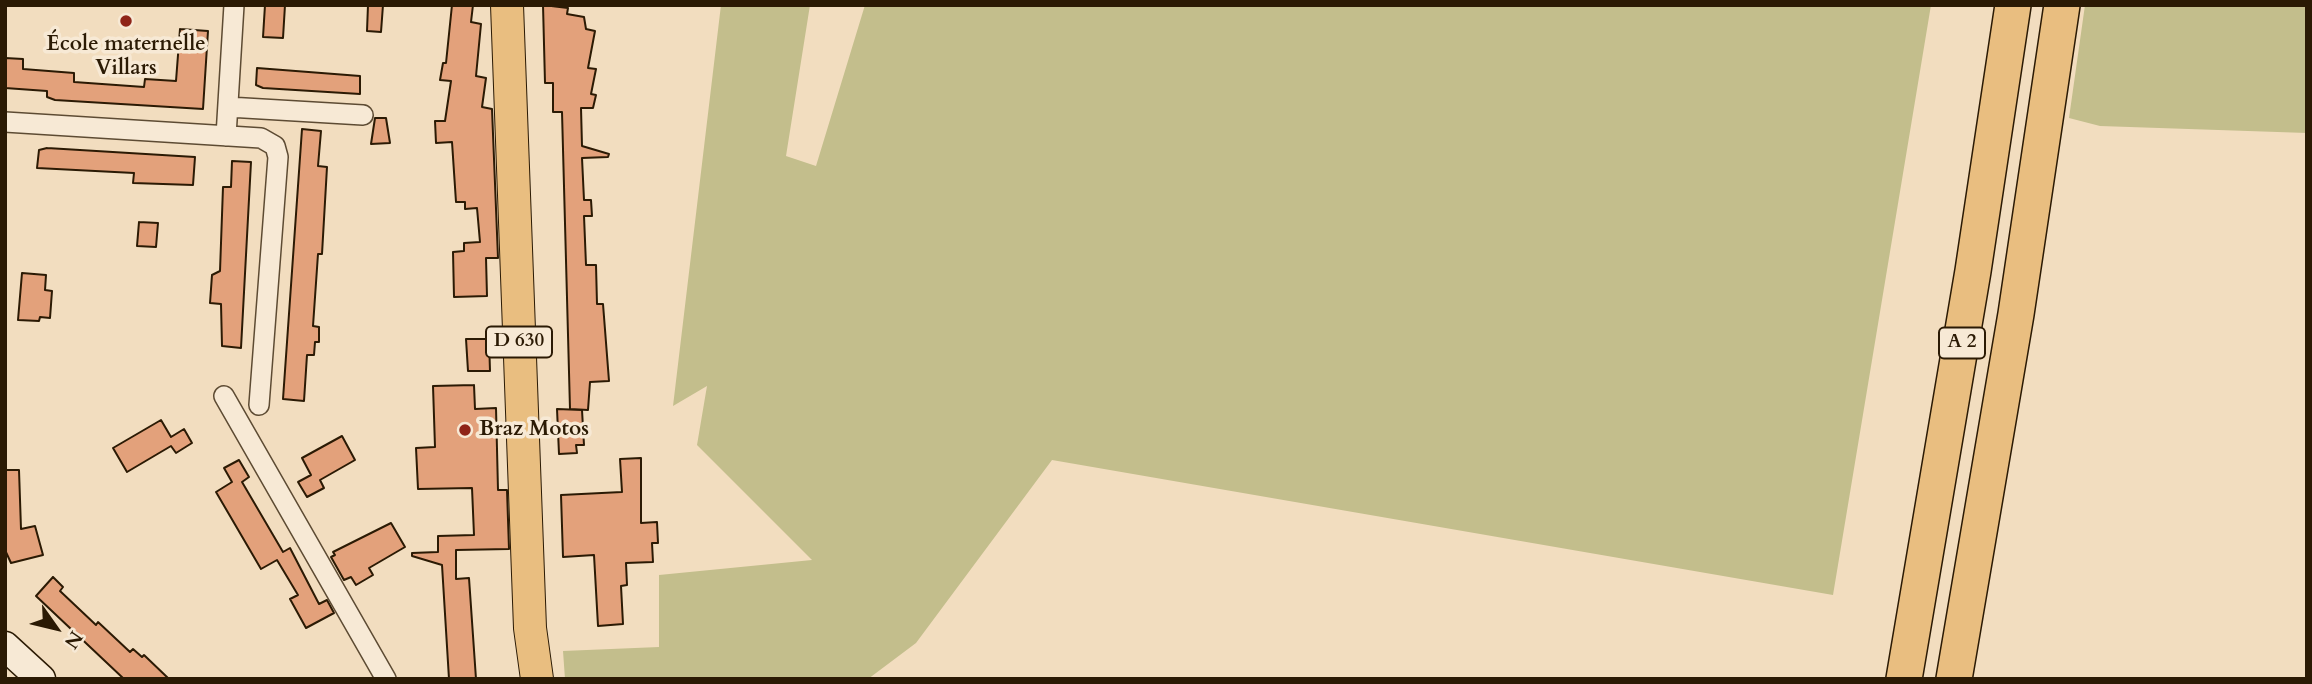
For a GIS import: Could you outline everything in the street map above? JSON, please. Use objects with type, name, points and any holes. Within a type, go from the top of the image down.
[{"type":"highway","name":"A 2","points":[[1904,679],[1971,285],[2012,5]]},
{"type":"highway","name":"A 2","points":[[1954,679],[2016,314],[2062,5]]},
{"type":"main road","name":"D 630","points":[[507,5],[530,628],[539,679]]},
{"type":"main road","name":"D 630","points":[[525,5],[524,139],[544,629],[539,679]]},
{"type":"main road","points":[[5,646],[41,679]]},
{"type":"street","points":[[226,136],[234,5]]},
{"type":"street","points":[[228,107],[363,115]]},
{"type":"street","points":[[5,122],[267,140],[277,151],[259,405]]},
{"type":"street","points":[[224,396],[386,679]]},
{"type":"shaded area","points":[[721,5],[810,5],[786,156],[816,166],[865,5],[1931,5],[1833,595],[1052,460],[916,643],[868,679],[565,679],[563,651],[659,647],[659,575],[812,560],[697,445],[707,386],[673,406]]},
{"type":"shaded area","points":[[2085,5],[2307,5],[2307,133],[2100,126],[2069,118]]},
{"type":"building","points":[[265,5],[285,5],[283,38],[263,37]]},
{"type":"building","points":[[368,5],[383,5],[381,32],[367,31]]},
{"type":"building","points":[[452,5],[473,5],[471,22],[481,24],[476,76],[486,78],[482,107],[492,109],[498,258],[486,258],[487,296],[454,297],[453,252],[464,251],[464,243],[480,242],[477,208],[465,209],[465,202],[456,202],[452,142],[436,143],[435,121],[445,121],[451,81],[440,80],[443,63],[446,63]]},
{"type":"building","points":[[543,5],[568,8],[567,14],[584,17],[586,29],[595,31],[588,68],[596,69],[591,94],[596,95],[593,108],[581,108],[582,146],[609,154],[608,157],[582,158],[584,200],[591,200],[592,216],[584,216],[586,265],[596,265],[597,304],[603,304],[609,381],[590,382],[588,410],[570,409],[562,112],[553,112],[553,83],[545,83]]},
{"type":"building","points":[[180,29],[208,31],[203,109],[55,100],[47,97],[47,91],[5,88],[5,58],[23,59],[23,69],[74,73],[74,82],[144,87],[145,79],[176,81]]},
{"type":"building","points":[[257,68],[360,76],[360,94],[263,88],[256,85]]},
{"type":"building","points":[[375,118],[386,118],[390,143],[371,144]]},
{"type":"building","points":[[302,129],[321,131],[318,166],[327,167],[322,254],[318,254],[313,326],[319,327],[319,342],[315,342],[314,355],[307,355],[304,401],[283,399]]},
{"type":"building","points":[[47,148],[195,157],[193,185],[133,183],[134,173],[37,168],[39,150]]},
{"type":"building","points":[[232,161],[251,162],[241,348],[222,346],[221,304],[210,303],[212,275],[220,271],[223,187],[231,187]]},
{"type":"building","points":[[139,222],[158,223],[156,247],[137,246]]},
{"type":"building","points":[[22,273],[46,275],[45,290],[52,291],[50,318],[40,317],[39,321],[18,320]]},
{"type":"building","points":[[466,339],[489,339],[490,371],[468,371]]},
{"type":"building","points":[[474,385],[475,409],[496,408],[498,490],[507,490],[509,549],[456,550],[456,579],[469,578],[476,679],[449,679],[442,565],[412,556],[412,553],[438,552],[438,536],[474,535],[472,488],[418,489],[416,448],[435,447],[433,386]]},
{"type":"building","points":[[557,409],[582,410],[584,445],[576,445],[577,453],[559,454]]},
{"type":"building","points":[[161,420],[171,437],[184,429],[192,443],[176,453],[171,446],[127,472],[113,448]]},
{"type":"building","points":[[342,436],[355,460],[320,480],[324,488],[307,497],[298,482],[311,475],[302,458]]},
{"type":"building","points":[[641,458],[641,523],[657,522],[658,543],[652,543],[653,562],[626,563],[627,585],[621,586],[623,624],[598,626],[594,555],[563,557],[561,495],[622,492],[620,459]]},
{"type":"building","points":[[239,460],[249,477],[242,482],[283,552],[290,548],[319,604],[327,600],[334,613],[306,628],[290,599],[298,595],[277,560],[261,569],[216,492],[232,482],[224,468]]},
{"type":"building","points":[[5,470],[19,470],[21,529],[35,526],[43,555],[11,563],[5,550]]},
{"type":"building","points":[[391,523],[405,547],[369,568],[373,575],[356,585],[351,577],[344,580],[331,557],[335,555],[333,552]]},
{"type":"building","points":[[53,577],[63,587],[60,591],[96,625],[98,622],[130,652],[133,649],[142,657],[144,655],[169,679],[124,679],[36,596]]},
{"type":"place","name":"École maternelle Villars","points":[[126,21]]},
{"type":"place","name":"Braz Motos","points":[[465,430]]}]
